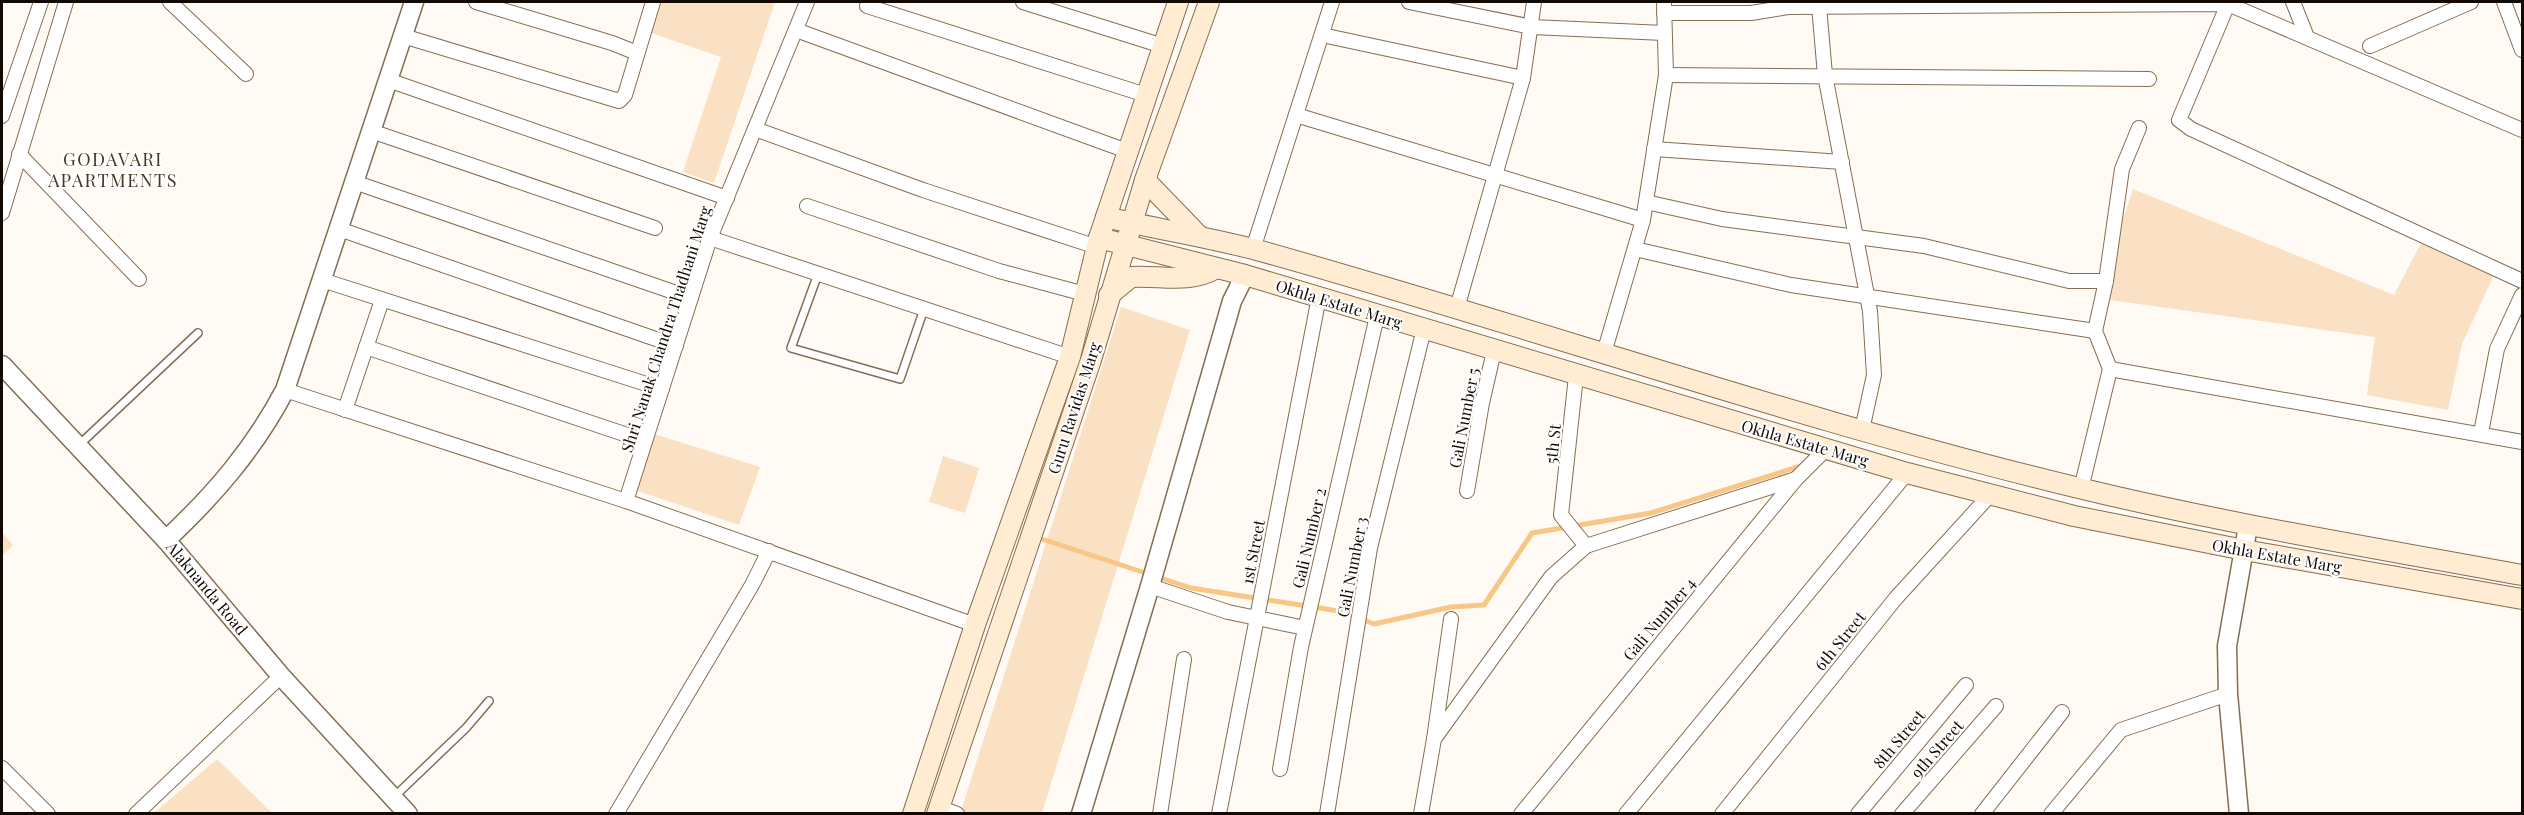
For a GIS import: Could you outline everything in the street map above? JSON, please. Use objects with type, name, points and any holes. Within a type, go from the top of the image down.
[{"type":"main road","name":"Guru Ravidas Marg","points":[[913,813],[975,625],[1070,357],[1098,242],[1178,2]]},
{"type":"main road","name":"Guru Ravidas Marg","points":[[944,811],[1091,360],[1108,297],[1145,180],[1209,2]]},
{"type":"main road","points":[[1145,180],[1198,236]]},
{"type":"main road","name":"Okhla Estate Marg","points":[[1106,217],[1253,249],[1458,308],[1862,430],[2081,489],[2248,525],[2523,575]]},
{"type":"main road","name":"Okhla Estate Marg","points":[[1098,242],[1124,245],[1245,275],[1826,450],[1990,495],[2074,516],[2244,550],[2523,599]]},
{"type":"main road","points":[[1108,297],[1131,277],[1188,279],[1203,276],[1215,269]]},
{"type":"street","points":[[2,116],[41,2]]},
{"type":"street","points":[[2,213],[66,2]]},
{"type":"street","points":[[170,2],[246,74]]},
{"type":"street","points":[[166,540],[235,469],[264,430],[285,390],[414,2]]},
{"type":"street","points":[[476,2],[612,43],[637,53]]},
{"type":"street","points":[[403,36],[619,101],[625,95],[653,2]]},
{"type":"street","name":"Shri Nanak Chandra Thadhani Marg","points":[[626,501],[710,238],[796,30],[805,2]]},
{"type":"street","points":[[1023,2],[1162,46]]},
{"type":"street","points":[[1253,249],[1332,2]]},
{"type":"street","points":[[1409,2],[1532,27],[1664,33]]},
{"type":"street","points":[[1458,308],[1523,78],[1534,2]]},
{"type":"street","points":[[2293,2],[2307,37]]},
{"type":"street","points":[[2370,46],[2471,2]]},
{"type":"street","points":[[2504,2],[2523,50]]},
{"type":"street","points":[[1604,353],[1643,220],[1666,75],[1664,7],[1751,13],[1788,4],[1819,6],[2019,3],[2228,4],[2523,130]]},
{"type":"street","points":[[2228,4],[2180,120],[2191,129],[2523,281]]},
{"type":"street","points":[[867,6],[1146,95]]},
{"type":"street","points":[[1819,6],[1826,75],[1867,296],[1874,375],[1862,430]]},
{"type":"street","points":[[796,30],[1127,151]]},
{"type":"street","points":[[1322,35],[1523,78]]},
{"type":"street","points":[[1666,75],[2149,79]]},
{"type":"street","points":[[388,80],[727,198]]},
{"type":"street","points":[[1296,115],[1643,220]]},
{"type":"street","points":[[2081,489],[2110,369],[2095,331],[2106,281],[2122,170],[2139,128]]},
{"type":"street","points":[[755,129],[942,197],[1098,242]]},
{"type":"street","points":[[371,131],[655,228]]},
{"type":"street","points":[[1654,149],[1842,162]]},
{"type":"street","points":[[19,154],[139,279]]},
{"type":"street","points":[[354,182],[691,298]]},
{"type":"street","points":[[1646,202],[1722,219],[1924,246],[2069,282],[2106,281]]},
{"type":"street","points":[[807,206],[999,272],[1085,294]]},
{"type":"street","points":[[339,229],[676,346]]},
{"type":"street","points":[[710,238],[1070,357]]},
{"type":"street","points":[[1635,249],[1791,285],[2095,331]]},
{"type":"street","points":[[1081,813],[1150,586],[1232,301],[1245,275]]},
{"type":"street","points":[[322,280],[662,389]]},
{"type":"street","points":[[2481,433],[2497,349],[2523,295]]},
{"type":"street","name":"1st Street","points":[[1219,813],[1319,297]]},
{"type":"street","points":[[345,410],[382,300]]},
{"type":"street","name":"Gali Number 2","points":[[1280,769],[1305,628],[1377,316]]},
{"type":"street","name":"Gali Number 3","points":[[1327,813],[1370,548],[1424,329]]},
{"type":"street","points":[[366,348],[645,441]]},
{"type":"street","name":"Gali Number 5","points":[[1467,491],[1482,403],[1494,351]]},
{"type":"street","name":"Alaknanda Road","points":[[2,365],[166,540],[281,676],[408,813]]},
{"type":"street","points":[[2110,369],[2523,442]]},
{"type":"street","name":"5th St","points":[[1576,376],[1562,515],[1586,546]]},
{"type":"street","points":[[285,390],[626,501],[975,625]]},
{"type":"street","name":"Gali Number 4","points":[[1521,813],[1796,479],[1826,450]]},
{"type":"street","points":[[1626,813],[1907,473]]},
{"type":"street","points":[[1434,739],[1551,577],[1586,546],[1796,479]]},
{"type":"street","name":"6th Street","points":[[1722,813],[1896,598],[1990,495]]},
{"type":"street","points":[[2235,812],[2227,646],[2248,525]]},
{"type":"street","points":[[616,813],[770,551]]},
{"type":"street","points":[[1150,586],[1256,620],[1305,628]]},
{"type":"street","points":[[1420,813],[1434,739],[1451,619]]},
{"type":"street","points":[[1160,813],[1184,659]]},
{"type":"street","points":[[136,813],[281,676]]},
{"type":"street","name":"8th Street","points":[[1858,813],[1966,685]]},
{"type":"street","points":[[2051,813],[2121,730],[2228,694]]},
{"type":"street","name":"9th Street","points":[[1902,813],[1996,706]]},
{"type":"street","points":[[1982,813],[2062,712]]},
{"type":"street","points":[[2,768],[48,813]]},
{"type":"lane","points":[[818,274],[791,348],[900,379],[924,309]]},
{"type":"lane","points":[[78,446],[198,333]]},
{"type":"lane","points":[[394,797],[466,728],[489,701]]},
{"type":"shaded area","points":[[658,2],[775,2],[714,183],[683,172],[721,57],[648,32]]},
{"type":"shaded area","points":[[2133,189],[2394,295],[2421,243],[2494,275],[2462,344],[2448,410],[2367,395],[2375,337],[2110,300],[2117,238]]},
{"type":"shaded area","points":[[1121,307],[1190,330],[1042,813],[960,814]]},
{"type":"shaded area","points":[[654,434],[760,467],[739,525],[635,490]]},
{"type":"shaded area","points":[[943,456],[979,468],[965,513],[929,502]]},
{"type":"shaded area","points":[[2,532],[13,545],[2,556]]},
{"type":"shaded area","points":[[217,759],[272,813],[154,813]]},
{"type":"waterway","points":[[1042,539],[1191,588],[1345,612],[1374,624],[1451,607],[1484,605],[1532,533],[1651,513],[1804,465]]},
{"type":"district","name":"GODAVARI APARTMENTS","points":[[113,170]]}]
